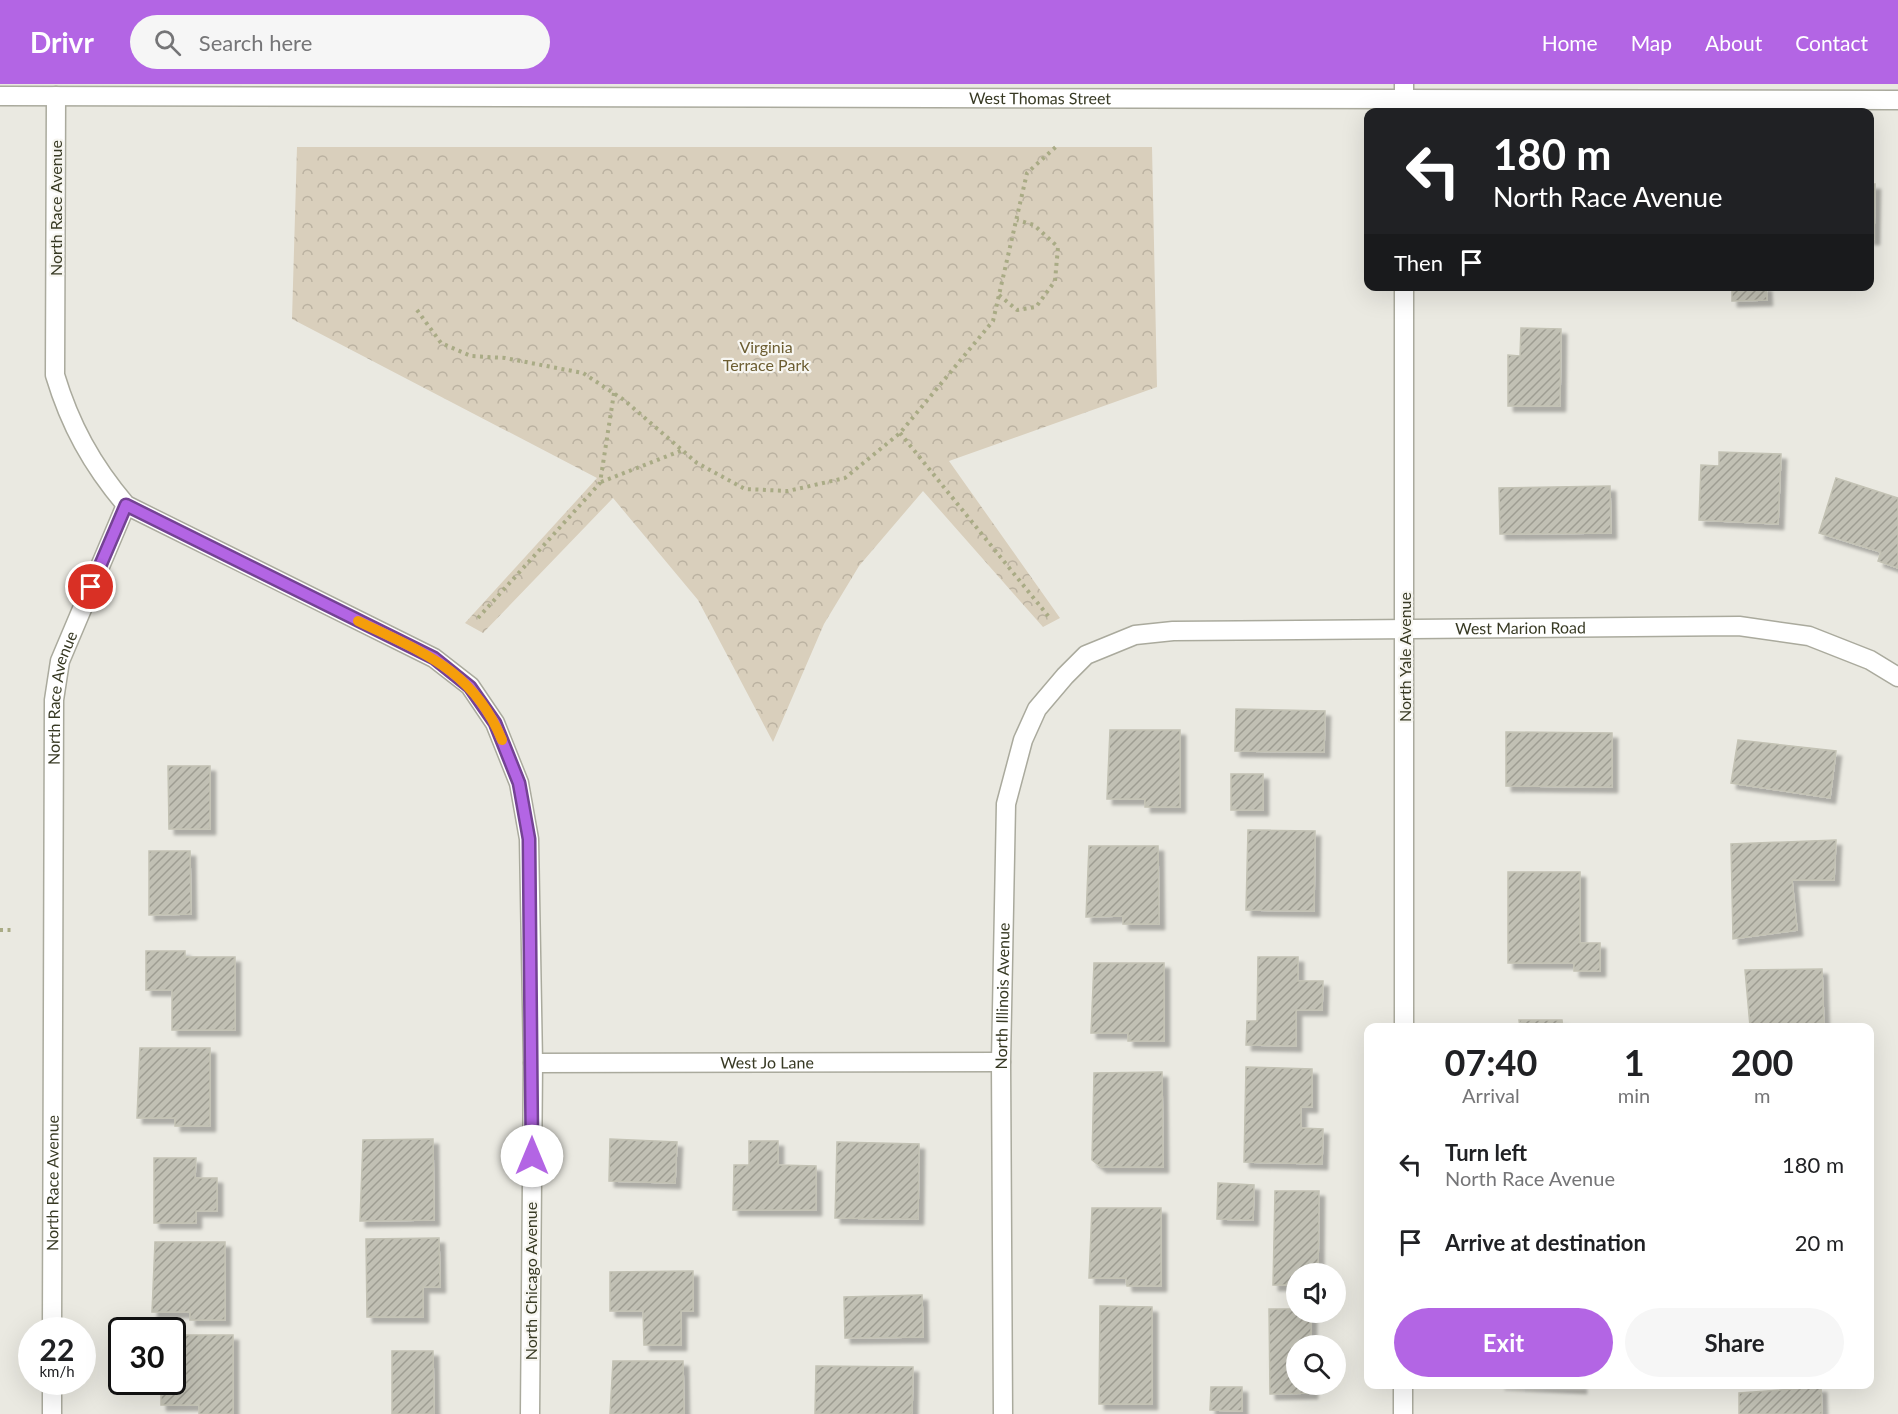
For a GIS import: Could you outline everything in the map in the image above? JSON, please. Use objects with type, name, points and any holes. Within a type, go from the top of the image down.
[{"type":"street","name":"West Thomas Street","points":[[0,96],[477,91],[1404,99],[1898,100]]},
{"type":"street","name":"North Race Avenue","points":[[52,1317],[54,700],[60,661],[126,505],[104,480],[68,416],[55,375],[56,96]]},
{"type":"street","name":"North Yale Avenue","points":[[1404,291],[1404,1023]]},
{"type":"street","name":"North Chicago Avenue","points":[[126,505],[434,658],[470,687],[495,723],[519,783],[529,839],[533,1063],[530,1414]]},
{"type":"street","name":"West Marion Road","points":[[1135,635],[1173,631],[1739,626],[1809,636],[1869,660],[1898,677]]},
{"type":"street","name":"North Illinois Avenue","points":[[1003,1414],[1001,1062],[1006,804],[1023,740],[1036,709],[1086,655],[1135,635]]},
{"type":"street","name":"West Jo Lane","points":[[533,1063],[1001,1062]]},
{"type":"street","points":[[1402,1414],[1403,1389]]},
{"type":"street","points":[[52,1395],[52,1414]]},
{"type":"path","points":[[417,310],[441,343],[471,356],[505,358],[583,373],[614,393],[697,463],[745,489],[788,491],[845,478],[900,433],[993,321],[1027,173],[1058,145]]},
{"type":"path","points":[[999,295],[1017,310],[1036,307],[1055,281],[1058,247],[1034,225],[1017,220]]},
{"type":"path","points":[[600,483],[614,393]]},
{"type":"path","points":[[900,433],[1049,617]]},
{"type":"path","points":[[478,618],[600,483],[683,450]]},
{"type":"path","points":[[0,930],[12,930]]},
{"type":"green space","name":"Virginia Terrace Park","points":[[297,147],[1152,147],[1157,387],[949,461],[1060,618],[1043,627],[923,491],[859,566],[824,624],[773,742],[698,600],[613,498],[483,633],[465,623],[597,478],[292,319]]},
{"type":"building","points":[[1874,184],[1875,184],[1874,239]]},
{"type":"building","points":[[1732,291],[1766,291],[1767,300],[1732,301]]},
{"type":"building","points":[[1521,328],[1561,329],[1560,406],[1508,406],[1508,355],[1520,356]]},
{"type":"building","points":[[1719,452],[1781,454],[1778,524],[1699,520],[1701,465],[1719,466]]},
{"type":"building","points":[[1836,478],[1898,498],[1898,568],[1878,561],[1881,552],[1819,533]]},
{"type":"building","points":[[1610,486],[1611,533],[1500,534],[1499,488]]},
{"type":"building","points":[[1236,709],[1325,711],[1324,752],[1235,751]]},
{"type":"building","points":[[1110,730],[1180,730],[1180,807],[1145,807],[1145,799],[1107,799]]},
{"type":"building","points":[[1506,732],[1612,733],[1612,787],[1506,786]]},
{"type":"building","points":[[1738,740],[1836,751],[1830,798],[1731,783]]},
{"type":"building","points":[[168,766],[210,766],[210,829],[169,829]]},
{"type":"building","points":[[1231,774],[1263,774],[1263,810],[1231,810]]},
{"type":"building","points":[[1248,830],[1315,831],[1314,911],[1246,910]]},
{"type":"building","points":[[1836,840],[1834,880],[1792,880],[1797,930],[1733,939],[1731,844]]},
{"type":"building","points":[[1089,846],[1158,846],[1159,924],[1123,924],[1123,916],[1086,917]]},
{"type":"building","points":[[149,851],[190,851],[191,914],[149,915]]},
{"type":"building","points":[[1508,872],[1580,872],[1580,943],[1600,943],[1600,971],[1574,971],[1574,963],[1508,963]]},
{"type":"building","points":[[146,951],[185,951],[185,957],[235,957],[235,1030],[172,1030],[172,990],[146,990]]},
{"type":"building","points":[[1258,957],[1298,957],[1298,981],[1323,981],[1322,1010],[1296,1010],[1296,1046],[1246,1045],[1247,1021],[1257,1021]]},
{"type":"building","points":[[1094,963],[1164,963],[1164,1041],[1128,1041],[1128,1033],[1091,1033]]},
{"type":"building","points":[[1822,969],[1824,1023],[1750,1023],[1745,970]]},
{"type":"building","points":[[1519,1020],[1562,1020],[1562,1023],[1519,1023]]},
{"type":"building","points":[[140,1048],[210,1048],[210,1126],[175,1126],[175,1118],[137,1118]]},
{"type":"building","points":[[1246,1067],[1312,1069],[1312,1107],[1301,1107],[1301,1128],[1323,1129],[1322,1164],[1244,1162]]},
{"type":"building","points":[[1162,1072],[1163,1167],[1101,1167],[1092,1160],[1094,1073]]},
{"type":"building","points":[[433,1139],[434,1220],[360,1221],[363,1140]]},
{"type":"building","points":[[610,1139],[677,1142],[675,1183],[609,1181]]},
{"type":"building","points":[[749,1141],[778,1141],[778,1165],[816,1166],[816,1210],[733,1210],[734,1165],[749,1165]]},
{"type":"building","points":[[837,1142],[919,1144],[918,1219],[835,1218]]},
{"type":"building","points":[[154,1158],[196,1158],[195,1178],[217,1178],[217,1211],[196,1211],[196,1223],[154,1223]]},
{"type":"building","points":[[1218,1183],[1254,1185],[1253,1220],[1217,1219]]},
{"type":"building","points":[[1275,1191],[1319,1191],[1318,1263],[1286,1263],[1286,1285],[1273,1285]]},
{"type":"building","points":[[1092,1208],[1161,1208],[1161,1286],[1127,1286],[1126,1278],[1089,1278]]},
{"type":"building","points":[[439,1238],[440,1287],[423,1287],[423,1317],[367,1317],[366,1239]]},
{"type":"building","points":[[155,1242],[225,1242],[225,1320],[190,1320],[190,1312],[152,1312]]},
{"type":"building","points":[[693,1271],[693,1311],[681,1311],[681,1345],[644,1345],[643,1311],[610,1311],[610,1272]]},
{"type":"building","points":[[922,1295],[923,1337],[845,1338],[844,1297]]},
{"type":"building","points":[[1100,1306],[1152,1307],[1152,1404],[1099,1404]]},
{"type":"building","points":[[1269,1309],[1286,1309],[1286,1323],[1311,1323],[1311,1335],[1286,1335],[1286,1394],[1270,1394]]},
{"type":"building","points":[[186,1335],[233,1335],[233,1414],[199,1414],[199,1405],[161,1405],[161,1395],[186,1395]]},
{"type":"building","points":[[392,1351],[433,1351],[434,1414],[392,1414]]},
{"type":"building","points":[[613,1361],[683,1361],[684,1414],[610,1414]]},
{"type":"building","points":[[816,1366],[913,1367],[912,1414],[815,1414]]},
{"type":"building","points":[[1211,1387],[1242,1387],[1242,1411],[1210,1410]]},
{"type":"building","points":[[1821,1389],[1822,1414],[1739,1414],[1739,1393]]},
{"type":"slow traffic","points":[[358,621],[434,658],[470,687],[495,723],[502,740]]},
{"type":"route","points":[[91,587],[126,505],[434,658],[470,687],[495,723],[519,783],[529,839],[533,1063],[532,1156]]}]
